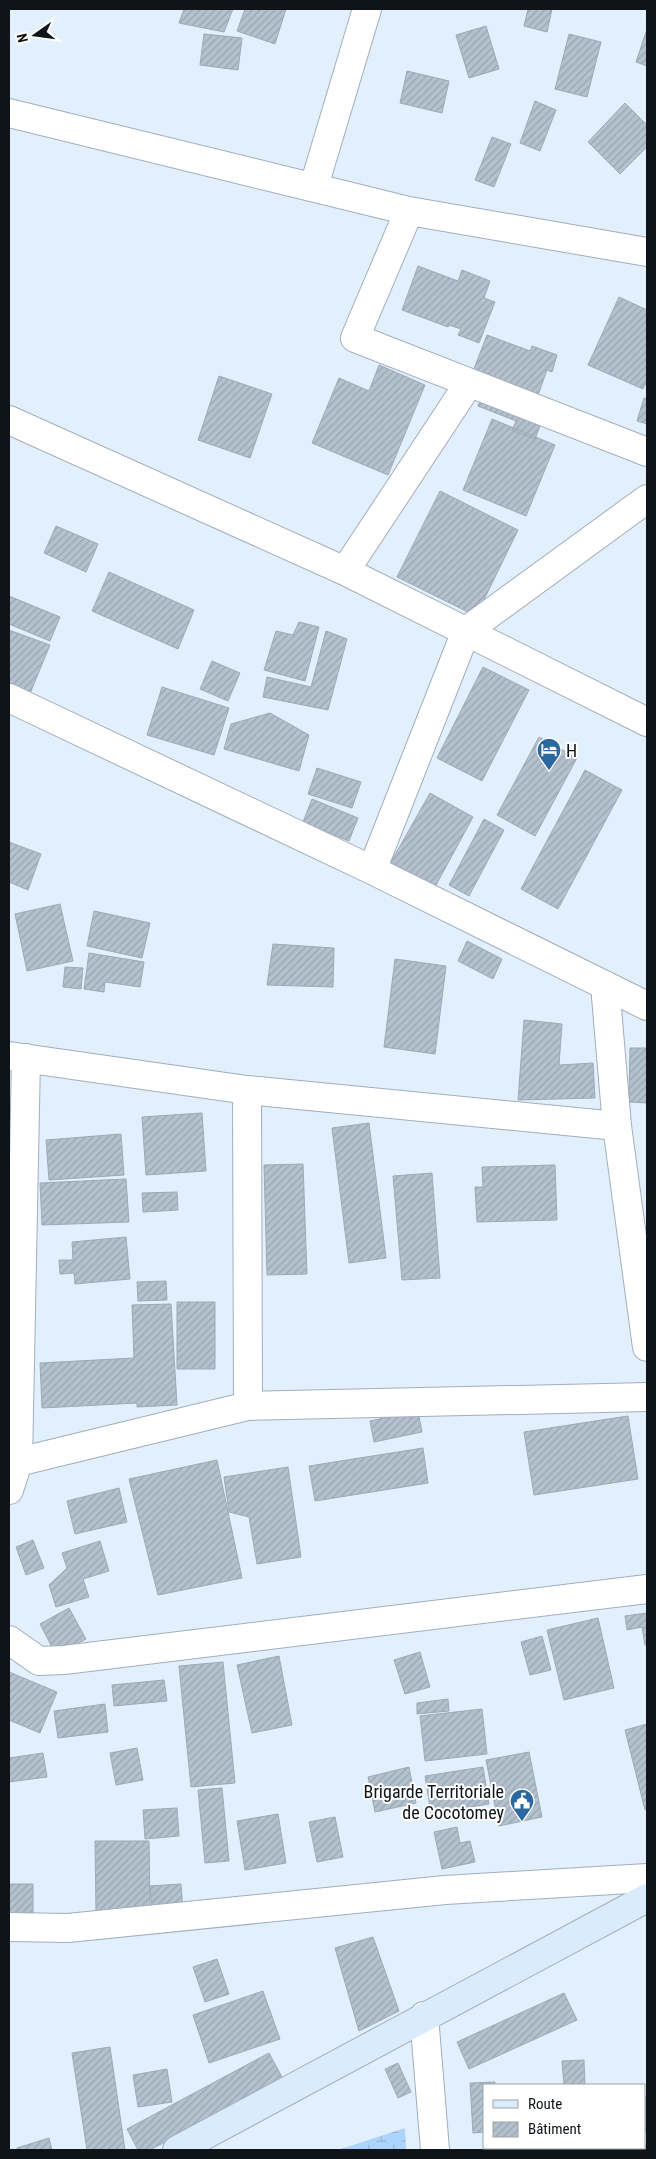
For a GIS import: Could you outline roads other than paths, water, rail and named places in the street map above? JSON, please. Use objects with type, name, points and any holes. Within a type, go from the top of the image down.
[{"type":"main road","points":[[177,2150],[647,1898]]},
{"type":"street","points":[[314,186],[367,9]]},
{"type":"street","points":[[9,113],[409,210],[647,252]]},
{"type":"street","points":[[409,210],[355,338],[647,452]]},
{"type":"street","points":[[345,571],[469,383]]},
{"type":"street","points":[[9,420],[345,571],[647,722]]},
{"type":"street","points":[[372,870],[466,631],[647,499]]},
{"type":"street","points":[[9,698],[372,870],[647,1006]]},
{"type":"street","points":[[605,985],[617,1126],[647,1346]]},
{"type":"street","points":[[9,1490],[18,1462],[17,1057],[247,1090],[617,1126]]},
{"type":"street","points":[[247,1090],[248,1406]]},
{"type":"street","points":[[18,1462],[248,1406],[647,1397]]},
{"type":"street","points":[[9,1640],[39,1661],[64,1660],[647,1589]]},
{"type":"street","points":[[9,1927],[68,1928],[446,1890],[647,1878]]},
{"type":"street","points":[[424,2016],[435,2150]]},
{"type":"place","name":"H","points":[[549,771]]},
{"type":"place","name":"Brigarde Territoriale de Cocotomey","points":[[522,1822]]}]
